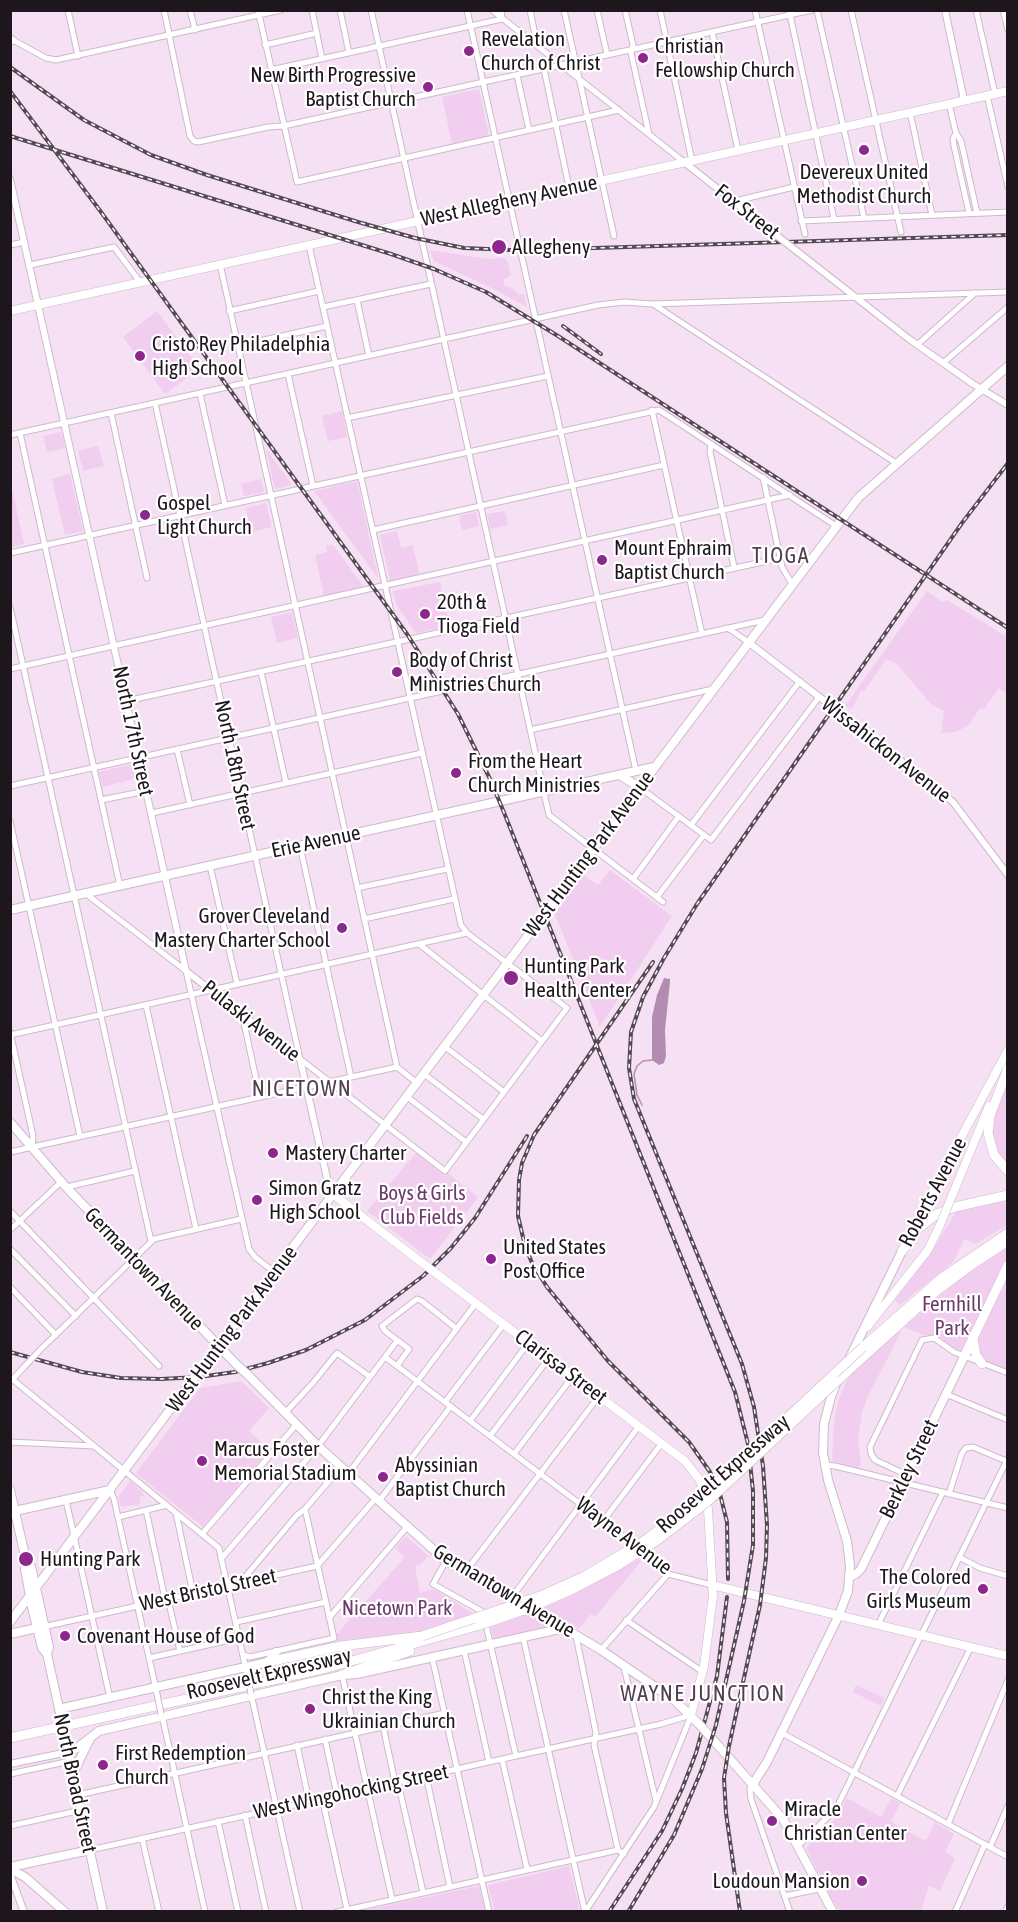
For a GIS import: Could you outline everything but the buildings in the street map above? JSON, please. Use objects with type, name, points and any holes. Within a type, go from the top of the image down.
[{"type":"highway","points":[[1008,1068],[990,1116],[988,1133],[997,1160],[1008,1171]]},
{"type":"highway","points":[[902,1251],[919,1228],[937,1214],[955,1207],[1008,1195]]},
{"type":"highway","name":"Roosevelt Expressway","points":[[10,1738],[327,1668],[480,1625],[527,1609],[573,1589],[617,1566],[659,1539],[716,1495],[943,1276],[1008,1233]]},
{"type":"highway","name":"Roosevelt Expressway","points":[[10,1732],[423,1642],[547,1593],[599,1568],[641,1543],[707,1493],[866,1349],[934,1293],[1008,1241]]},
{"type":"highway","points":[[964,1357],[1008,1265]]},
{"type":"highway","points":[[974,1337],[974,1350],[982,1364]]},
{"type":"highway","points":[[268,1662],[341,1646],[423,1642]]},
{"type":"highway","points":[[342,1676],[423,1642]]},
{"type":"main road","name":"West Allegheny Avenue","points":[[10,311],[1008,91]]},
{"type":"main road","name":"West Hunting Park Avenue","points":[[10,1622],[861,494],[1008,366]]},
{"type":"main road","name":"Erie Avenue","points":[[10,910],[654,767]]},
{"type":"main road","points":[[621,776],[639,787]]},
{"type":"main road","name":"Roberts Avenue","points":[[753,1784],[762,1772],[782,1733],[846,1597],[850,1557],[825,1465],[824,1434],[828,1407],[838,1380],[902,1251],[1008,1050]]},
{"type":"main road","name":"Roberts Avenue","points":[[861,1335],[928,1250],[1008,1062]]},
{"type":"main road","name":"Germantown Avenue","points":[[10,1122],[63,1185],[296,1425],[446,1561],[601,1650],[673,1699],[691,1715],[783,1819],[833,1911]]},
{"type":"main road","name":"Clarissa Street","points":[[334,1195],[689,1465],[704,1489],[708,1509],[712,1585],[711,1616],[703,1672],[691,1715]]},
{"type":"main road","name":"Berkley Street","points":[[849,1577],[861,1569],[964,1357]]},
{"type":"main road","name":"North Broad Street","points":[[10,1490],[13,1511],[36,1588],[42,1648],[47,1654],[65,1736],[66,1756],[73,1773],[103,1911]]},
{"type":"main road","points":[[13,1511],[110,1490]]},
{"type":"main road","name":"North Broad Street","points":[[26,1560],[25,1569],[30,1596],[40,1628]]},
{"type":"main road","name":"Wayne Avenue","points":[[712,1585],[1008,1656]]},
{"type":"main road","name":"West Bristol Street","points":[[10,1634],[40,1628]]},
{"type":"main road","points":[[66,1756],[95,1733],[162,1715],[564,1628]]},
{"type":"main road","points":[[59,1711],[110,1698],[156,1691],[246,1671],[268,1662],[276,1652]]},
{"type":"main road","points":[[73,1773],[95,1733]]},
{"type":"main road","name":"West Wingohocking Street","points":[[10,1868],[90,1850]]},
{"type":"main road","points":[[10,1868],[25,1877],[65,1911]]},
{"type":"street","points":[[68,10],[78,56]]},
{"type":"street","points":[[164,10],[190,136],[198,142],[390,103],[758,22],[789,13],[812,10]]},
{"type":"street","points":[[190,10],[195,30]]},
{"type":"street","points":[[11,40],[46,58],[56,60],[195,30],[258,13],[281,10]]},
{"type":"street","points":[[312,10],[322,59]]},
{"type":"street","points":[[340,10],[349,53]]},
{"type":"street","points":[[371,10],[549,815],[663,902]]},
{"type":"street","points":[[467,10],[636,771]]},
{"type":"street","name":"Fox Street","points":[[492,10],[649,134],[688,161],[695,171],[916,345],[1008,405]]},
{"type":"street","points":[[271,70],[502,19],[501,10]]},
{"type":"street","points":[[530,10],[537,45]]},
{"type":"street","points":[[564,10],[614,236]]},
{"type":"street","points":[[597,10],[607,54]]},
{"type":"street","points":[[626,10],[633,45],[631,53],[649,134]]},
{"type":"street","points":[[660,10],[688,161]]},
{"type":"street","points":[[755,10],[805,234]]},
{"type":"street","points":[[817,10],[864,218]]},
{"type":"street","points":[[851,10],[901,232]]},
{"type":"street","points":[[945,10],[964,100]]},
{"type":"street","points":[[976,10],[1008,187]]},
{"type":"street","points":[[1003,10],[1008,30]]},
{"type":"street","points":[[258,13],[297,182],[619,110]]},
{"type":"street","points":[[789,13],[834,219]]},
{"type":"street","points":[[712,32],[738,150]]},
{"type":"street","points":[[265,45],[317,33]]},
{"type":"street","points":[[544,69],[569,187]]},
{"type":"street","points":[[517,75],[529,130]]},
{"type":"street","points":[[949,104],[956,133],[962,141],[977,213]]},
{"type":"street","points":[[910,112],[932,215]]},
{"type":"street","points":[[956,133],[953,139],[954,146],[969,213]]},
{"type":"street","name":"North 17th Street","points":[[10,178],[241,1219],[250,1253],[274,1272]]},
{"type":"street","points":[[735,201],[794,187]]},
{"type":"street","points":[[801,220],[1008,212]]},
{"type":"street","points":[[10,245],[25,242]]},
{"type":"street","points":[[309,244],[461,925],[467,933],[567,1008],[466,1142],[406,1096]]},
{"type":"street","points":[[30,265],[109,248],[116,249],[140,282]]},
{"type":"street","points":[[220,264],[397,1066],[417,1083]]},
{"type":"street","points":[[323,307],[431,284]]},
{"type":"street","points":[[229,311],[319,291]]},
{"type":"street","points":[[10,435],[598,305],[625,302],[652,304],[1008,292]]},
{"type":"street","points":[[916,345],[975,293]]},
{"type":"street","points":[[357,300],[369,356]]},
{"type":"street","points":[[652,304],[896,463]]},
{"type":"street","points":[[943,363],[1008,307]]},
{"type":"street","points":[[237,346],[327,326]]},
{"type":"street","points":[[288,374],[313,486]]},
{"type":"street","points":[[347,418],[548,376]]},
{"type":"street","points":[[200,394],[225,505]]},
{"type":"street","name":"North 18th Street","points":[[155,403],[306,1086],[329,1187],[334,1195]]},
{"type":"street","points":[[652,410],[702,634]]},
{"type":"street","points":[[10,553],[652,410],[659,410],[836,526]]},
{"type":"street","points":[[111,413],[147,578]]},
{"type":"street","points":[[20,433],[120,886]]},
{"type":"street","points":[[711,444],[710,452],[734,567]]},
{"type":"street","points":[[373,530],[664,465]]},
{"type":"street","points":[[763,477],[783,570],[792,584]]},
{"type":"street","points":[[10,669],[790,495]]},
{"type":"street","points":[[126,701],[781,558]]},
{"type":"street","points":[[10,607],[151,1241]]},
{"type":"street","points":[[10,786],[765,620]]},
{"type":"street","points":[[724,628],[748,642]]},
{"type":"street","name":"Wissahickon Avenue","points":[[748,642],[953,802],[1008,874]]},
{"type":"street","points":[[261,672],[286,783]]},
{"type":"street","points":[[691,825],[800,681]]},
{"type":"street","points":[[530,730],[713,689]]},
{"type":"street","points":[[639,787],[711,840],[820,698]]},
{"type":"street","points":[[177,749],[190,805]]},
{"type":"street","points":[[152,813],[422,753]]},
{"type":"street","points":[[101,800],[146,790]]},
{"type":"street","points":[[633,879],[679,816]]},
{"type":"street","points":[[10,821],[80,1136]]},
{"type":"street","points":[[657,897],[704,835]]},
{"type":"street","points":[[300,846],[351,1077]]},
{"type":"street","points":[[210,866],[237,984]]},
{"type":"street","points":[[357,888],[447,869]]},
{"type":"street","name":"Pulaski Avenue","points":[[85,893],[445,1170],[466,1142]]},
{"type":"street","points":[[364,919],[454,899]]},
{"type":"street","points":[[32,1147],[33,1136],[11,1034],[467,933]]},
{"type":"street","points":[[419,944],[542,1041]]},
{"type":"street","points":[[146,1005],[196,1229]]},
{"type":"street","points":[[242,1014],[260,1097]]},
{"type":"street","points":[[444,1046],[504,1092]]},
{"type":"street","points":[[10,1152],[397,1066]]},
{"type":"street","points":[[424,1074],[483,1119]]},
{"type":"street","points":[[10,1230],[63,1185],[135,1171]]},
{"type":"street","points":[[10,1211],[159,1366]]},
{"type":"street","points":[[241,1219],[158,1237],[151,1241],[11,1380],[219,1548],[300,1911]]},
{"type":"street","points":[[10,1249],[76,1316]]},
{"type":"street","points":[[10,1287],[56,1335]]},
{"type":"street","points":[[397,1366],[409,1350],[382,1326],[417,1299],[457,1329]]},
{"type":"street","points":[[240,1583],[297,1515],[345,1471],[476,1303]]},
{"type":"street","points":[[445,1402],[504,1324]]},
{"type":"street","points":[[905,1478],[875,1460],[870,1447],[922,1340],[928,1337],[936,1339],[964,1357],[1008,1373]]},
{"type":"street","points":[[222,1559],[318,1446],[397,1341]]},
{"type":"street","points":[[470,1421],[529,1342]]},
{"type":"street","points":[[285,1413],[337,1353],[369,1376]]},
{"type":"street","name":"Wayne Avenue","points":[[385,1357],[664,1567],[668,1574],[712,1585]]},
{"type":"street","points":[[490,1436],[549,1358]]},
{"type":"street","points":[[514,1454],[573,1376]]},
{"type":"street","points":[[946,1394],[1008,1420]]},
{"type":"street","points":[[466,1571],[598,1396]]},
{"type":"street","points":[[317,1566],[378,1500],[451,1407]]},
{"type":"street","points":[[202,1534],[296,1425]]},
{"type":"street","points":[[512,1597],[639,1426]]},
{"type":"street","points":[[10,1442],[94,1446]]},
{"type":"street","points":[[603,1521],[662,1443]]},
{"type":"street","points":[[798,1845],[833,1812],[1007,1460],[973,1448],[966,1448],[946,1493],[878,1625]]},
{"type":"street","points":[[825,1465],[905,1478],[946,1493],[1008,1508]]},
{"type":"street","points":[[110,1490],[118,1517],[205,1911]]},
{"type":"street","points":[[66,1500],[110,1698]]},
{"type":"street","points":[[118,1517],[166,1505]]},
{"type":"street","points":[[243,1655],[250,1657],[334,1638],[305,1509]]},
{"type":"street","points":[[146,1510],[180,1651]]},
{"type":"street","points":[[176,1513],[193,1593]]},
{"type":"street","points":[[329,1618],[407,1527]]},
{"type":"street","points":[[959,1557],[980,1568],[1008,1576]]},
{"type":"street","points":[[446,1561],[433,1584],[483,1612],[516,1756]]},
{"type":"street","name":"West Bristol Street","points":[[40,1628],[317,1566]]},
{"type":"street","points":[[601,1650],[668,1574]]},
{"type":"street","points":[[236,1622],[326,1602]]},
{"type":"street","points":[[626,1620],[703,1672]]},
{"type":"street","points":[[576,1635],[596,1733],[594,1745],[621,1852]]},
{"type":"street","points":[[523,1637],[585,1911]]},
{"type":"street","points":[[149,1658],[239,1638]]},
{"type":"street","points":[[897,1796],[970,1647]]},
{"type":"street","points":[[464,1650],[489,1762]]},
{"type":"street","points":[[432,1657],[489,1911]]},
{"type":"street","points":[[624,1665],[656,1802]]},
{"type":"street","points":[[342,1676],[392,1899]]},
{"type":"street","points":[[948,1824],[1008,1680]]},
{"type":"street","points":[[78,1795],[445,1713]]},
{"type":"street","points":[[585,1911],[621,1852],[656,1802],[691,1715]]},
{"type":"street","name":"West Wingohocking Street","points":[[90,1850],[548,1749],[691,1715]]},
{"type":"street","points":[[383,1726],[423,1892]]},
{"type":"street","points":[[782,1733],[1008,1857]]},
{"type":"street","points":[[325,1739],[337,1795]]},
{"type":"street","points":[[297,1745],[309,1801]]},
{"type":"street","points":[[10,1764],[66,1756]]},
{"type":"street","points":[[10,1773],[46,1766],[66,1756]]},
{"type":"street","points":[[46,1766],[66,1756]]},
{"type":"street","points":[[502,1759],[527,1869]]},
{"type":"street","points":[[426,1775],[450,1887]]},
{"type":"street","points":[[753,1784],[750,1788],[751,1799],[790,1911]]},
{"type":"street","points":[[322,1798],[347,1909]]},
{"type":"street","points":[[955,1911],[1008,1806]]},
{"type":"street","points":[[10,1826],[81,1810]]},
{"type":"street","points":[[245,1815],[266,1911]]},
{"type":"street","points":[[218,1821],[238,1911]]},
{"type":"street","points":[[142,1838],[159,1911]]},
{"type":"street","points":[[337,1911],[527,1869],[621,1852]]},
{"type":"street","points":[[10,1874],[24,1911]]},
{"type":"street","points":[[785,1896],[819,1889]]},
{"type":"street","points":[[1005,1911],[1008,1906]]},
{"type":"green space","points":[[479,89],[489,136],[452,144],[442,97]]},
{"type":"green space","points":[[430,250],[487,259],[504,258],[507,260],[511,275],[503,280],[505,286],[512,288],[518,294],[524,294],[527,307],[434,261]]},
{"type":"green space","points":[[157,311],[200,369],[165,394],[123,337]]},
{"type":"green space","points":[[342,411],[347,437],[328,441],[322,416]]},
{"type":"green space","points":[[61,432],[65,448],[47,452],[43,436]]},
{"type":"green space","points":[[98,446],[104,466],[83,471],[78,451]]},
{"type":"green space","points":[[266,449],[292,485],[275,489]]},
{"type":"green space","points":[[70,474],[83,531],[65,535],[52,479]]},
{"type":"green space","points":[[261,479],[264,492],[244,496],[241,484]]},
{"type":"green space","points":[[357,481],[363,508],[378,578],[314,491]]},
{"type":"green space","points":[[11,493],[13,493],[24,544],[11,547]]},
{"type":"green space","points":[[266,503],[272,527],[251,532],[246,508]]},
{"type":"green space","points":[[505,511],[508,525],[490,529],[487,514]]},
{"type":"green space","points":[[476,512],[479,526],[462,530],[459,516]]},
{"type":"green space","points":[[397,531],[401,548],[413,545],[419,574],[390,581],[380,535]]},
{"type":"green space","points":[[333,545],[365,587],[324,596],[315,555],[327,552],[326,546]]},
{"type":"green space","name":"20th & Tioga Field","points":[[440,582],[450,626],[416,633],[396,604],[393,591]]},
{"type":"green space","points":[[927,591],[942,602],[947,600],[1007,637],[1007,694],[999,688],[984,709],[980,708],[968,726],[955,732],[941,733],[944,711],[931,704],[897,664],[886,659],[865,690],[861,691],[852,709],[845,706]]},
{"type":"green space","points":[[292,612],[298,638],[277,643],[271,617]]},
{"type":"green space","points":[[134,764],[137,778],[103,787],[99,772]]},
{"type":"green space","points":[[610,870],[672,916],[600,1027],[555,914],[582,874],[598,885]]},
{"type":"green space","points":[[1007,1075],[1007,1169],[991,1143],[992,1118]]},
{"type":"green space","name":"Boys & Girls Club Fields","points":[[416,1153],[445,1176],[448,1173],[478,1197],[430,1259],[367,1211]]},
{"type":"green space","points":[[1007,1200],[1007,1225],[976,1244],[964,1239],[954,1261],[900,1305],[895,1300],[930,1254],[956,1212]]},
{"type":"green space","name":"Fernhill Park","points":[[1007,1248],[1007,1258],[963,1351],[951,1347],[938,1335],[924,1335],[904,1327],[960,1279]]},
{"type":"green space","name":"Fernhill Park","points":[[1007,1280],[1007,1369],[984,1361],[975,1343]]},
{"type":"green space","name":"Fernhill Park","points":[[900,1331],[862,1412],[858,1439],[861,1465],[858,1468],[832,1461],[834,1421],[839,1398],[847,1380],[853,1372]]},
{"type":"green space","name":"Marcus Foster Memorial Stadium","points":[[241,1381],[269,1408],[249,1431],[269,1450],[203,1527],[136,1473],[200,1388]]},
{"type":"green space","points":[[130,1481],[143,1492],[144,1496],[139,1497],[141,1504],[121,1507],[118,1497]]},
{"type":"green space","name":"Nicetown Park","points":[[406,1536],[428,1556],[421,1564],[415,1566],[420,1593],[433,1589],[476,1615],[412,1634],[337,1643],[336,1635],[405,1557],[395,1548]]},
{"type":"green space","points":[[643,1559],[595,1617],[591,1614],[579,1629],[539,1610],[582,1590]]},
{"type":"green space","points":[[528,1614],[553,1628],[494,1639],[491,1627]]},
{"type":"green space","points":[[856,1685],[884,1698],[881,1706],[853,1692]]},
{"type":"green space","points":[[847,1798],[881,1817],[891,1798],[900,1803],[891,1822],[926,1841],[935,1822],[954,1834],[945,1852],[955,1858],[940,1891],[929,1886],[921,1911],[840,1911],[833,1901],[806,1848],[838,1816]]},
{"type":"green space","points":[[569,1866],[580,1911],[495,1911],[488,1885]]},
{"type":"green space","points":[[479,1886],[485,1911],[362,1911]]},
{"type":"shaded area","points":[[664,978],[670,979],[665,1030],[666,1056],[664,1063],[659,1065],[652,1060],[652,1017]]},
{"type":"waterway","points":[[642,1105],[637,1095],[634,1074],[637,1066],[643,1061],[652,1060]]},
{"type":"railway","points":[[10,67],[84,120],[151,155],[358,222],[415,238],[464,248],[563,249],[1008,235]]},
{"type":"railway","points":[[10,91],[101,212],[407,634],[458,714],[505,815],[735,1392],[748,1444],[753,1491],[753,1545],[744,1601],[716,1725],[702,1769],[674,1835],[628,1912]]},
{"type":"railway","points":[[10,136],[391,254],[434,269],[486,292],[558,336],[1008,628]]},
{"type":"railway","points":[[563,326],[601,354]]},
{"type":"railway","points":[[740,1912],[726,1813],[724,1778],[760,1605],[766,1558],[767,1525],[763,1466],[754,1407],[742,1364],[634,1099],[629,1068],[631,1032],[643,997],[697,904],[962,523],[1008,463]]},
{"type":"railway","points":[[653,962],[534,1135],[522,1163],[518,1216],[525,1246],[532,1263],[547,1287],[608,1361],[689,1442],[710,1472],[720,1494],[727,1522],[728,1579]]},
{"type":"railway","points":[[10,1352],[82,1372],[121,1378],[161,1379],[235,1372],[306,1350],[365,1320],[423,1276],[451,1248],[475,1218],[527,1136]]},
{"type":"railway","points":[[609,1912],[662,1831],[696,1753],[717,1676],[727,1597]]},
{"type":"place","name":"Revelation Church of Christ","points":[[469,51]]},
{"type":"place","name":"Christian Fellowship Church","points":[[643,58]]},
{"type":"place","name":"New Birth Progressive Baptist Church","points":[[428,87]]},
{"type":"place","name":"Devereux United Methodist Church","points":[[864,150]]},
{"type":"place","name":"Allegheny","points":[[499,247]]},
{"type":"place","name":"Cristo Rey Philadelphia High School","points":[[140,356]]},
{"type":"place","name":"Gospel Light Church","points":[[145,515]]},
{"type":"place","name":"Mount Ephraim Baptist Church","points":[[602,560]]},
{"type":"place","name":"20th & Tioga Field","points":[[425,614]]},
{"type":"place","name":"Body of Christ Ministries Church","points":[[397,672]]},
{"type":"place","name":"From the Heart Church Ministries","points":[[456,773]]},
{"type":"place","name":"Grover Cleveland Mastery Charter School","points":[[342,928]]},
{"type":"place","name":"Hunting Park Health Center","points":[[511,978]]},
{"type":"place","name":"Mastery Charter","points":[[273,1153]]},
{"type":"place","name":"Simon Gratz High School","points":[[257,1200]]},
{"type":"place","name":"United States Post Office","points":[[491,1259]]},
{"type":"place","name":"Marcus Foster Memorial Stadium","points":[[202,1461]]},
{"type":"place","name":"Abyssinian Baptist Church","points":[[383,1477]]},
{"type":"place","name":"Hunting Park","points":[[26,1559]]},
{"type":"place","name":"The Colored Girls Museum","points":[[983,1589]]},
{"type":"place","name":"Covenant House of God","points":[[65,1636]]},
{"type":"place","name":"Christ the King Ukrainian Church","points":[[310,1709]]},
{"type":"place","name":"First Redemption Church","points":[[103,1765]]},
{"type":"place","name":"Miracle Christian Center","points":[[772,1821]]},
{"type":"place","name":"Loudoun Mansion","points":[[862,1881]]},
{"type":"district","name":"TIOGA","points":[[781,556]]},
{"type":"district","name":"NICETOWN","points":[[302,1089]]},
{"type":"district","name":"WAYNE JUNCTION","points":[[703,1694]]}]
